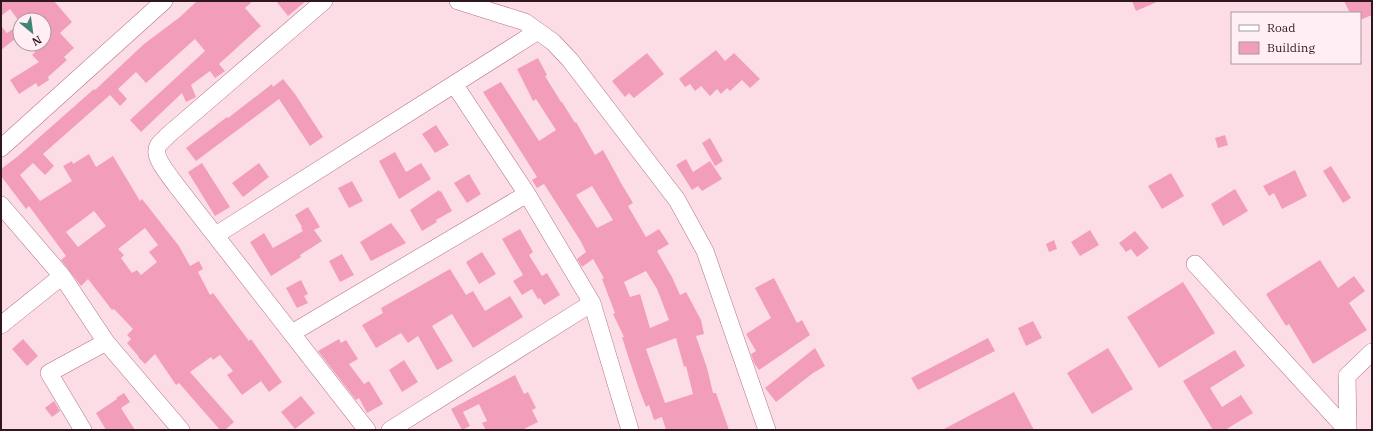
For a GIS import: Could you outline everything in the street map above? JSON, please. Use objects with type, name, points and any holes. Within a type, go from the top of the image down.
[{"type":"street","points":[[1,148],[164,1]]},
{"type":"street","points":[[324,1],[167,136],[158,146],[157,155],[163,166],[367,430]]},
{"type":"street","points":[[458,1],[526,22],[553,42],[570,60],[677,200],[705,251],[767,430]]},
{"type":"street","points":[[216,235],[538,31]]},
{"type":"street","points":[[454,84],[527,194],[592,303],[630,430]]},
{"type":"street","points":[[292,333],[527,194]]},
{"type":"street","points":[[1,205],[62,276],[106,342],[181,430]]},
{"type":"street","points":[[1195,264],[1348,430]]},
{"type":"street","points":[[1,325],[62,276]]},
{"type":"street","points":[[390,430],[592,303]]},
{"type":"street","points":[[83,430],[49,373],[106,342]]},
{"type":"street","points":[[1348,430],[1348,376],[1372,352]]},
{"type":"building","points":[[1,1],[54,1],[72,22],[60,33],[74,48],[64,57],[67,60],[48,77],[49,80],[38,87],[36,83],[19,94],[10,80],[39,62],[32,55],[35,52],[52,52],[52,12],[12,12],[10,9],[1,16]]},
{"type":"building","points":[[197,1],[253,1],[245,8],[261,26],[219,64],[225,71],[215,78],[210,71],[191,85],[196,97],[186,102],[182,93],[141,132],[130,120],[205,51],[195,39],[146,83],[136,72],[118,89],[127,99],[120,106],[110,95],[43,154],[54,166],[45,175],[33,163],[20,175],[40,201],[72,181],[63,166],[72,161],[73,164],[89,154],[96,167],[113,156],[140,201],[142,199],[179,246],[190,266],[199,261],[203,269],[198,272],[210,295],[213,293],[249,341],[251,339],[282,382],[269,392],[261,381],[242,395],[227,375],[233,371],[220,355],[213,360],[211,357],[190,372],[234,422],[225,430],[220,430],[179,383],[176,385],[155,354],[145,364],[138,357],[127,343],[131,339],[127,335],[133,329],[114,309],[112,310],[88,279],[81,286],[61,260],[66,256],[29,206],[26,209],[1,176],[1,169],[17,157],[94,89],[95,90],[144,44],[180,17]],"holes":[[[94,211],[106,226],[78,247],[66,232]],[[145,228],[158,245],[149,252],[157,262],[141,275],[137,270],[132,273],[121,258],[124,255],[118,249]]]},
{"type":"building","points":[[276,1],[306,1],[288,16]]},
{"type":"building","points":[[1132,1],[1159,1],[1136,11]]},
{"type":"building","points":[[1344,1],[1372,1],[1372,15],[1361,20],[1361,12],[1350,12]]},
{"type":"building","points":[[1,26],[7,33],[12,30],[12,41],[1,50]]},
{"type":"building","points":[[716,50],[725,61],[734,53],[760,79],[750,88],[742,80],[730,91],[727,88],[721,94],[717,89],[710,96],[701,86],[695,91],[690,84],[685,87],[679,79]]},
{"type":"building","points":[[647,53],[664,74],[634,98],[629,93],[625,97],[612,81]]},
{"type":"building","points":[[538,58],[547,75],[545,76],[575,123],[576,122],[595,155],[603,150],[633,203],[628,206],[646,237],[659,229],[669,244],[657,251],[672,277],[680,295],[686,292],[701,320],[704,334],[696,336],[707,368],[713,393],[716,393],[729,430],[666,430],[662,417],[654,420],[649,405],[646,407],[622,337],[624,337],[613,314],[615,313],[602,279],[604,278],[593,259],[582,267],[577,259],[586,252],[580,240],[544,184],[537,188],[532,180],[537,177],[483,92],[501,82],[539,141],[556,130],[536,99],[533,101],[517,69]],"holes":[[[592,186],[613,220],[597,228],[576,195]],[[646,271],[657,289],[669,320],[650,328],[640,294],[630,297],[624,282]],[[676,338],[684,367],[686,366],[693,394],[665,403],[646,349]]]},
{"type":"building","points":[[283,79],[295,94],[323,137],[310,146],[279,99],[196,161],[186,148],[272,84],[273,87]]},
{"type":"building","points":[[436,125],[449,145],[435,153],[422,134]]},
{"type":"building","points":[[1225,135],[1228,145],[1218,148],[1215,138]]},
{"type":"building","points":[[710,138],[723,161],[715,166],[702,143]]},
{"type":"building","points":[[395,152],[406,172],[421,163],[431,179],[399,199],[379,161]]},
{"type":"building","points":[[686,159],[693,172],[710,161],[722,179],[702,191],[698,186],[692,190],[676,165]]},
{"type":"building","points":[[202,163],[230,207],[215,216],[188,172]]},
{"type":"building","points":[[259,163],[269,177],[243,197],[232,183]]},
{"type":"building","points":[[1331,166],[1351,198],[1343,203],[1323,171]]},
{"type":"building","points":[[1295,170],[1307,196],[1282,209],[1274,193],[1269,196],[1263,186]]},
{"type":"building","points":[[1171,173],[1184,196],[1162,209],[1148,186]]},
{"type":"building","points":[[469,174],[481,194],[467,203],[454,183]]},
{"type":"building","points":[[352,181],[363,201],[349,208],[338,188]]},
{"type":"building","points":[[1235,189],[1248,211],[1223,226],[1211,204]]},
{"type":"building","points":[[439,190],[452,211],[436,220],[437,222],[422,231],[410,210]]},
{"type":"building","points":[[308,207],[320,227],[314,230],[322,241],[300,255],[301,257],[271,276],[250,242],[264,233],[273,248],[303,231],[295,215]]},
{"type":"building","points":[[391,223],[406,243],[371,261],[360,242]]},
{"type":"building","points":[[520,229],[533,252],[529,255],[542,276],[547,273],[560,295],[544,305],[532,289],[522,295],[513,281],[523,275],[502,239]]},
{"type":"building","points":[[1090,230],[1099,245],[1080,256],[1071,242]]},
{"type":"building","points":[[1135,231],[1149,248],[1137,257],[1131,249],[1126,252],[1119,243]]},
{"type":"building","points":[[1054,240],[1057,249],[1049,252],[1046,244]]},
{"type":"building","points":[[482,252],[496,274],[479,284],[466,262]]},
{"type":"building","points":[[342,254],[354,275],[340,282],[329,261]]},
{"type":"building","points":[[1320,260],[1338,288],[1354,276],[1365,291],[1349,303],[1367,330],[1313,364],[1289,324],[1286,326],[1266,294]]},
{"type":"building","points":[[450,269],[466,295],[473,291],[485,311],[510,296],[523,317],[473,348],[452,314],[432,326],[453,361],[437,370],[418,336],[408,343],[401,333],[376,348],[362,325],[383,313],[381,308]]},
{"type":"building","points":[[774,278],[797,323],[802,320],[810,335],[759,370],[754,363],[751,354],[756,351],[746,334],[771,318],[755,288]]},
{"type":"building","points":[[301,280],[308,294],[304,296],[308,303],[297,308],[286,288]]},
{"type":"building","points":[[1183,282],[1215,333],[1159,368],[1127,317]]},
{"type":"building","points":[[1033,321],[1042,338],[1026,346],[1018,328]]},
{"type":"building","points":[[988,338],[995,351],[918,390],[911,378]]},
{"type":"building","points":[[23,339],[38,356],[27,366],[12,349]]},
{"type":"building","points":[[339,339],[341,343],[346,340],[358,359],[349,364],[364,384],[369,381],[383,404],[367,413],[359,398],[356,400],[318,351]]},
{"type":"building","points":[[815,348],[825,366],[813,373],[776,402],[765,388]]},
{"type":"building","points":[[1108,348],[1133,389],[1092,414],[1067,373]]},
{"type":"building","points":[[1235,350],[1245,366],[1210,388],[1222,407],[1241,395],[1253,413],[1225,430],[1213,430],[1183,381]]},
{"type":"building","points":[[404,360],[418,382],[402,392],[389,370]]},
{"type":"building","points":[[515,375],[524,394],[528,392],[536,408],[532,410],[538,422],[522,430],[486,430],[482,423],[487,421],[479,404],[463,412],[470,426],[462,430],[451,409]]},
{"type":"building","points":[[1014,392],[1034,430],[942,430]]},
{"type":"building","points":[[124,393],[130,402],[121,408],[135,430],[106,430],[96,413]]},
{"type":"building","points":[[301,396],[315,413],[295,429],[281,412]]},
{"type":"building","points":[[54,401],[60,411],[52,417],[45,408]]}]
